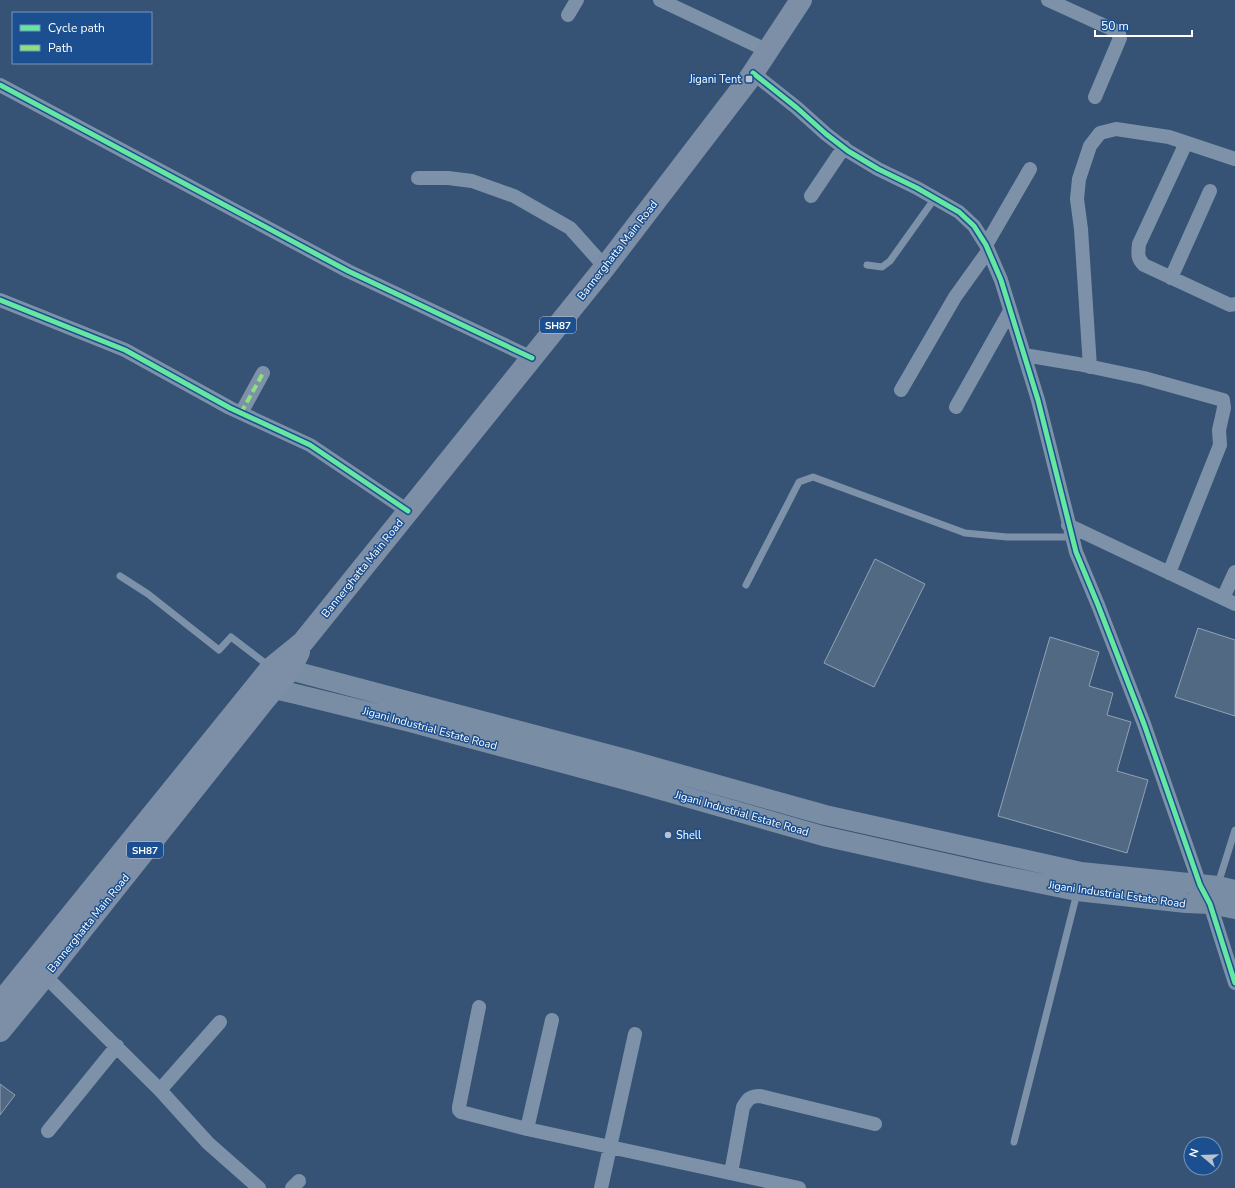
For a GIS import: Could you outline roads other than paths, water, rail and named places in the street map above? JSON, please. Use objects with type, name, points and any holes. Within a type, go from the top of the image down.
[{"type":"main road","name":"Bannerghatta Main Road","points":[[0,1030],[38,970],[605,267],[753,73],[801,0]]},
{"type":"main road","name":"Jigani Industrial Estate Road","points":[[281,669],[628,760],[824,815],[1081,872],[1218,887]]},
{"type":"main road","name":"Jigani Industrial Estate Road","points":[[265,688],[418,724],[630,780],[823,836],[1077,891],[1186,903],[1210,904],[1235,909]]},
{"type":"main road","name":"Bannerghatta Main Road","points":[[0,1003],[38,970]]},
{"type":"street","points":[[568,15],[576,0]]},
{"type":"street","points":[[660,0],[768,51]]},
{"type":"street","points":[[1048,0],[1114,30],[1119,34],[1120,38],[1095,97]]},
{"type":"street","points":[[753,73],[797,108],[826,134],[878,170],[935,198],[959,212],[974,226],[987,248],[1001,280],[1038,400],[1076,552],[1144,724],[1218,887],[1210,904],[1235,983]]},
{"type":"street","points":[[0,85],[348,271],[532,358]]},
{"type":"street","points":[[1090,367],[1081,229],[1076,199],[1079,179],[1090,146],[1100,133],[1116,129],[1169,137],[1235,159]]},
{"type":"street","points":[[1186,143],[1139,244],[1139,261],[1144,265],[1230,305],[1235,304]]},
{"type":"street","points":[[811,196],[844,147]]},
{"type":"street","points":[[901,390],[987,248],[1030,169]]},
{"type":"street","points":[[418,178],[448,178],[472,181],[514,196],[570,228],[605,267]]},
{"type":"street","points":[[1171,278],[1210,191]]},
{"type":"street","points":[[0,300],[125,350],[241,413],[310,445],[408,511]]},
{"type":"street","points":[[956,407],[1010,310]]},
{"type":"street","points":[[1024,355],[1144,378],[1229,403],[1224,408],[1219,430],[1220,444],[1169,573]]},
{"type":"street","points":[[241,413],[263,373]]},
{"type":"street","points":[[1070,531],[1169,573],[1229,601],[1235,572]]},
{"type":"street","points":[[38,970],[117,1046],[160,1090],[208,1143],[259,1188]]},
{"type":"street","points":[[480,1006],[459,1106],[459,1110],[464,1114],[799,1188]]},
{"type":"street","points":[[527,1129],[552,1020]]},
{"type":"street","points":[[160,1090],[220,1022]]},
{"type":"street","points":[[601,1188],[635,1034]]},
{"type":"street","points":[[48,1131],[117,1046]]},
{"type":"street","points":[[731,1173],[742,1107],[754,1096],[760,1096],[875,1124]]},
{"type":"lane","points":[[867,265],[882,267],[890,261],[935,198]]},
{"type":"lane","points":[[746,584],[799,482],[812,477],[965,533],[1008,537],[1070,531]]},
{"type":"lane","points":[[120,576],[148,594],[219,650],[231,637],[281,669]]},
{"type":"lane","points":[[1218,887],[1235,830]]},
{"type":"lane","points":[[1014,1142],[1077,891]]},
{"type":"place","name":"Jigani Tent","points":[[749,79]]},
{"type":"place","name":"Shell","points":[[668,835]]}]
